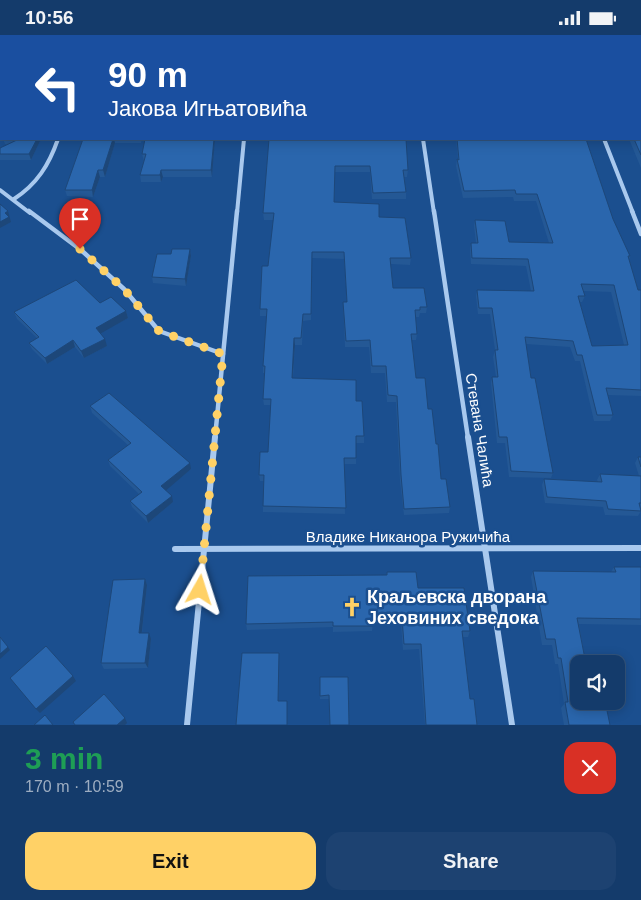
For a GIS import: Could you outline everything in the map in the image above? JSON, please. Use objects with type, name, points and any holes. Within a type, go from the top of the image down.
[{"type":"street","points":[[14,199],[29,190],[41,177],[52,158],[58,140]]},
{"type":"street","points":[[186,725],[244,140]]},
{"type":"street","name":"Стевана Чалића","points":[[423,140],[512,725]]},
{"type":"street","points":[[604,140],[641,234]]},
{"type":"street","points":[[0,190],[80,249],[106,272],[141,307],[159,331],[223,354]]},
{"type":"street","name":"Владике Никанора Ружичића","points":[[175,549],[641,548]]},
{"type":"building","points":[[17,140],[36,140],[29,154],[0,154],[0,148]]},
{"type":"building","points":[[83,140],[113,140],[103,170],[98,170],[92,190],[65,190]]},
{"type":"building","points":[[145,140],[214,140],[211,170],[161,170],[160,175],[140,175],[146,154],[142,154]]},
{"type":"building","points":[[269,140],[406,140],[408,170],[403,170],[406,192],[373,193],[370,166],[335,166],[334,202],[379,204],[379,217],[405,218],[411,258],[390,258],[393,288],[424,288],[427,307],[420,307],[420,310],[415,310],[417,334],[411,334],[416,378],[425,378],[428,409],[432,409],[436,444],[438,444],[441,479],[446,479],[450,507],[404,509],[397,396],[388,395],[386,366],[372,366],[370,340],[346,341],[343,302],[347,302],[344,252],[312,252],[311,314],[303,314],[301,338],[294,338],[292,378],[356,380],[356,401],[362,401],[364,436],[356,436],[356,458],[344,458],[346,508],[263,506],[264,475],[259,475],[260,452],[268,452],[271,399],[263,399],[267,309],[260,309],[262,266],[268,266],[274,213],[263,213]]},
{"type":"building","points":[[457,140],[586,140],[613,219],[630,256],[628,256],[638,290],[641,290],[641,390],[606,388],[613,415],[597,415],[582,355],[577,355],[573,341],[525,337],[531,378],[535,378],[553,473],[511,471],[507,437],[499,437],[492,377],[498,377],[495,350],[498,350],[492,308],[479,308],[477,290],[534,291],[528,259],[472,258],[471,243],[478,243],[475,220],[505,221],[509,242],[553,243],[537,194],[516,194],[515,190],[464,191],[457,159],[459,160]],"holes":[[[581,284],[614,285],[628,345],[592,346],[578,296],[585,296]]]},
{"type":"building","points":[[634,140],[641,140],[641,155]]},
{"type":"building","points":[[0,204],[8,211],[5,213],[9,217],[0,222]]},
{"type":"building","points":[[172,249],[190,249],[185,279],[152,277],[157,254],[171,254]]},
{"type":"building","points":[[76,280],[100,303],[111,297],[126,311],[96,328],[105,339],[81,351],[73,340],[45,358],[29,343],[39,337],[14,312]]},
{"type":"building","points":[[109,393],[190,463],[161,486],[172,496],[146,516],[130,501],[142,492],[108,460],[131,443],[90,406]]},
{"type":"building","points":[[600,474],[641,476],[641,503],[639,503],[641,511],[608,509],[606,501],[547,497],[544,479],[602,482]]},
{"type":"building","points":[[614,567],[641,567],[641,619],[577,618],[584,655],[570,655],[570,710],[607,710],[610,725],[569,725],[565,702],[568,702],[561,658],[558,658],[555,639],[546,639],[533,571],[616,572]]},
{"type":"building","points":[[387,572],[416,572],[418,588],[464,588],[470,631],[462,631],[470,699],[474,699],[477,725],[426,725],[421,644],[404,644],[402,618],[372,617],[373,626],[333,626],[333,622],[246,624],[248,576],[387,575]]},
{"type":"building","points":[[145,579],[139,633],[149,633],[145,663],[101,663],[113,580]]},
{"type":"building","points":[[0,637],[8,647],[0,654]]},
{"type":"building","points":[[46,646],[73,676],[36,709],[10,678]]},
{"type":"building","points":[[242,653],[279,653],[278,701],[287,701],[287,725],[236,725]]},
{"type":"building","points":[[320,677],[348,677],[349,725],[330,725],[329,695],[320,696]]},
{"type":"building","points":[[104,694],[125,718],[117,725],[75,725],[73,722]]},
{"type":"building","points":[[45,715],[53,725],[34,725]]},
{"type":"place","name":"Краљевска дворана Јеховиних сведока","points":[[352,607]]},
{"type":"route","points":[[80,249],[124,289],[141,307],[159,331],[223,354],[200,590]]}]
